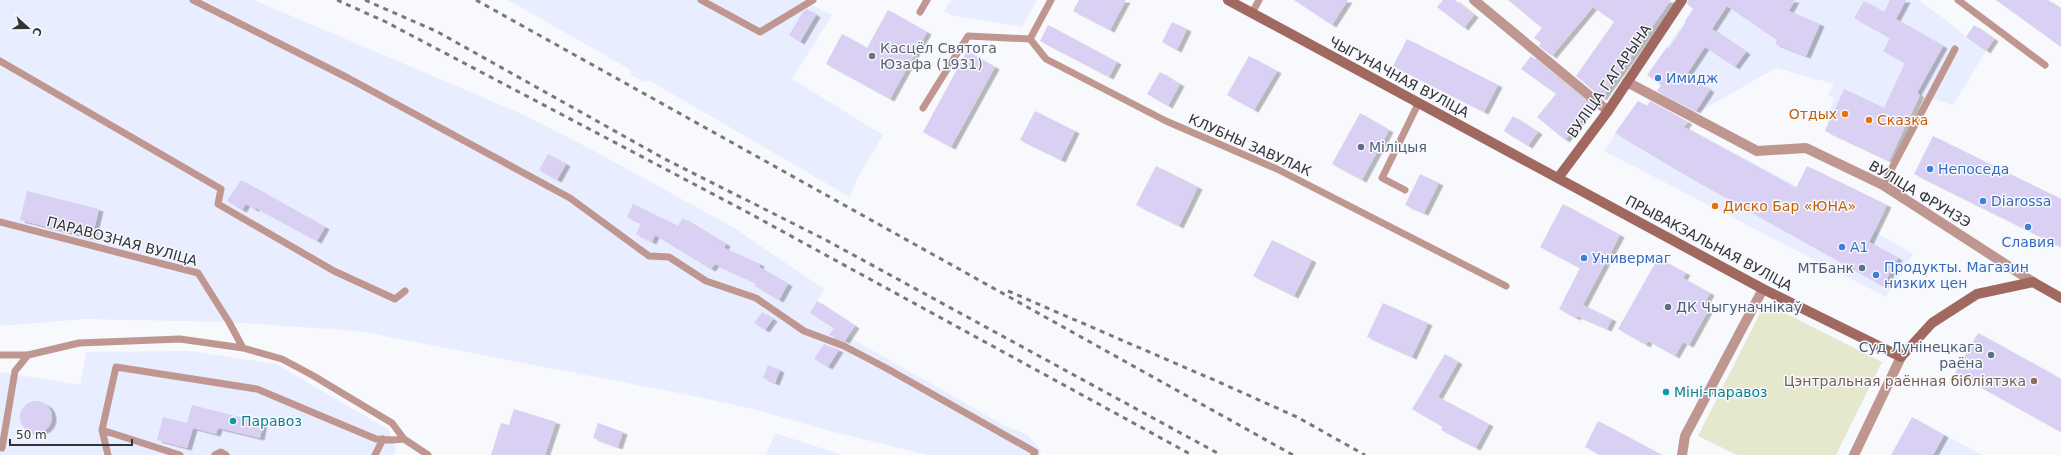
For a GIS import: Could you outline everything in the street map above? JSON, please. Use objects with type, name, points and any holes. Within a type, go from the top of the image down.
[{"type":"street","name":"ЧЫГУНАЧНАЯ ВУЛІЦА","points":[[1228,0],[1418,104],[1558,178]]},
{"type":"street","points":[[1474,0],[1608,111]]},
{"type":"street","name":"ВУЛІЦА ГАГАРЫНА","points":[[1558,178],[1608,111],[1682,0]]},
{"type":"street","name":"ВУЛІЦА ФРУНЗЭ","points":[[1627,82],[1757,151],[1806,148],[1883,185],[2033,282],[2061,298]]},
{"type":"street","name":"ПРЫВАКЗАЛЬНАЯ ВУЛІЦА","points":[[1558,178],[1763,289],[1901,357]]},
{"type":"street","points":[[1854,455],[1901,357],[1932,323],[1977,294],[2033,282]]},
{"type":"street","points":[[1682,455],[1685,436],[1763,289]]},
{"type":"lane","points":[[193,0],[348,78],[570,198],[649,256],[668,257],[706,281],[756,298],[804,331],[844,346],[886,368],[1035,452],[1034,455]]},
{"type":"lane","points":[[702,0],[760,32],[813,0]]},
{"type":"lane","points":[[920,12],[927,0]]},
{"type":"lane","points":[[923,108],[968,36],[1030,39],[1051,0]]},
{"type":"lane","points":[[1252,13],[1259,0]]},
{"type":"lane","points":[[1958,0],[2045,65]]},
{"type":"lane","name":"КЛУБНЫ ЗАВУЛАК","points":[[1030,39],[1046,59],[1166,122],[1278,169],[1506,286]]},
{"type":"lane","points":[[1883,185],[1955,50]]},
{"type":"lane","points":[[0,61],[221,189],[218,204],[334,271],[395,299],[405,291]]},
{"type":"lane","points":[[1405,190],[1382,178],[1418,104]]},
{"type":"lane","name":"ПАРАВОЗНАЯ ВУЛІЦА","points":[[0,222],[198,273],[229,322],[243,348]]},
{"type":"lane","points":[[0,355],[28,355],[79,343],[180,339],[243,348],[282,359],[312,375],[392,424],[404,439],[428,455]]},
{"type":"lane","points":[[2,448],[15,371],[28,355]]},
{"type":"lane","points":[[108,455],[102,430],[116,367],[257,389],[376,439],[404,439]]},
{"type":"lane","points":[[102,430],[180,455]]},
{"type":"lane","points":[[375,455],[383,439]]},
{"type":"lane","points":[[215,455],[221,452],[226,455]]},
{"type":"shaded area","points":[[0,0],[254,0],[524,115],[600,154],[734,228],[824,289],[817,301],[855,326],[849,337],[1005,426],[1028,435],[1041,451],[1040,455],[928,455],[826,430],[758,410],[674,392],[358,331],[229,322],[85,319],[0,326]]},
{"type":"shaded area","points":[[508,0],[803,0],[832,15],[792,79],[883,135],[856,181],[850,197],[650,81],[644,82],[631,75],[631,70]]},
{"type":"shaded area","points":[[952,0],[1037,0],[1022,27],[955,16],[944,11]]},
{"type":"shaded area","points":[[1703,0],[1919,0],[1986,51],[1953,105],[1920,95],[1889,161],[1825,131],[1834,98],[1828,94],[1834,84],[1776,68],[1693,115],[1657,91],[1661,85],[1647,75],[1699,2]]},
{"type":"shaded area","points":[[1638,101],[1785,180],[1913,254],[1886,297],[1604,151]]},
{"type":"shaded area","points":[[190,351],[276,364],[389,430],[396,449],[393,455],[0,455],[0,372],[80,385],[86,352]]},
{"type":"shaded area","points":[[775,433],[842,455],[766,455]]},
{"type":"shaded area","points":[[1944,435],[1983,455],[1933,455]]},
{"type":"green space","points":[[1765,303],[1882,362],[1836,455],[1737,455],[1698,436]]},
{"type":"building","points":[[1079,0],[1126,0],[1110,30],[1073,11]]},
{"type":"building","points":[[1294,0],[1348,0],[1332,25]]},
{"type":"building","points":[[1443,0],[1455,0],[1474,15],[1464,28],[1437,7]]},
{"type":"building","points":[[1508,0],[1671,0],[1602,98],[1576,76],[1614,22],[1593,7],[1552,56],[1539,46],[1541,43],[1534,38],[1542,28]]},
{"type":"building","points":[[1688,0],[1795,0],[1789,11],[1820,24],[1806,56],[1775,44],[1777,40],[1727,6],[1712,29],[1746,52],[1735,67],[1705,47],[1687,74],[1710,90],[1696,111],[1657,91],[1661,85],[1647,75],[1667,47],[1669,48],[1686,22],[1685,21],[1693,9],[1687,4]]},
{"type":"building","points":[[1890,0],[1906,0],[1896,19],[1943,46],[1917,93],[1920,95],[1889,161],[1825,131],[1844,89],[1884,108],[1905,63],[1883,51],[1890,38],[1854,18],[1864,1],[1884,12]]},
{"type":"building","points":[[1996,0],[2048,0],[2061,9],[2061,47]]},
{"type":"building","points":[[807,9],[816,15],[800,42],[789,35],[803,12]]},
{"type":"building","name":"Касцёл Святога Юзафа (1931)","points":[[888,10],[927,32],[890,99],[826,64],[842,34],[867,48]]},
{"type":"building","points":[[1172,22],[1187,29],[1177,50],[1162,42]]},
{"type":"building","points":[[1048,25],[1117,62],[1109,77],[1040,41]]},
{"type":"building","points":[[1974,25],[1994,39],[1986,51],[1966,37]]},
{"type":"building","points":[[1407,39],[1498,85],[1484,112],[1393,66]]},
{"type":"building","points":[[967,51],[995,67],[951,147],[923,132]]},
{"type":"building","points":[[1249,56],[1277,71],[1254,110],[1227,95]]},
{"type":"building","points":[[1531,56],[1592,106],[1565,140],[1537,117],[1556,94],[1521,69]]},
{"type":"building","points":[[1160,72],[1180,84],[1168,106],[1147,94]]},
{"type":"building","points":[[1638,101],[1647,106],[1650,101],[1688,122],[1684,127],[1796,188],[1807,166],[1887,205],[1869,242],[1898,258],[1883,286],[1689,177],[1615,133]]},
{"type":"building","points":[[1035,111],[1075,131],[1061,160],[1020,140]]},
{"type":"building","name":"Міліцыя","points":[[1360,113],[1389,130],[1362,180],[1332,164]]},
{"type":"building","points":[[1513,116],[1538,132],[1528,146],[1504,131]]},
{"type":"building","points":[[1933,136],[2061,199],[2061,247],[1914,174]]},
{"type":"building","points":[[548,154],[566,164],[557,180],[539,170]]},
{"type":"building","points":[[1156,166],[1198,187],[1179,226],[1136,205]]},
{"type":"building","points":[[1420,174],[1439,183],[1424,213],[1405,205]]},
{"type":"building","points":[[241,180],[325,227],[317,241],[256,208],[254,209],[246,204],[242,210],[227,201]]},
{"type":"building","points":[[27,191],[99,209],[92,238],[20,220]]},
{"type":"building","points":[[633,204],[678,226],[683,218],[726,244],[724,248],[760,264],[759,267],[788,284],[779,300],[755,286],[756,283],[715,264],[711,269],[655,235],[652,242],[636,234],[641,223],[627,217]]},
{"type":"building","name":"Универмаг","points":[[1563,204],[1620,235],[1583,305],[1612,319],[1607,329],[1577,316],[1576,318],[1559,309],[1580,268],[1540,247]]},
{"type":"building","points":[[1272,240],[1312,260],[1294,296],[1253,276]]},
{"type":"building","name":"ДК Чыгуначнікаў","points":[[1658,258],[1686,273],[1683,278],[1710,293],[1703,306],[1709,309],[1689,345],[1683,342],[1675,356],[1648,341],[1646,345],[1618,329]]},
{"type":"building","points":[[817,301],[855,326],[845,341],[829,335],[834,328],[810,313]]},
{"type":"building","points":[[1383,303],[1428,323],[1412,357],[1367,337]]},
{"type":"building","points":[[762,312],[773,319],[765,330],[754,323]]},
{"type":"building","points":[[1978,333],[2061,379],[2061,432],[1955,373]]},
{"type":"building","points":[[824,344],[839,350],[828,367],[814,359]]},
{"type":"building","points":[[1445,354],[1458,362],[1438,397],[1489,424],[1476,448],[1441,430],[1443,427],[1412,409]]},
{"type":"building","points":[[768,365],[780,370],[775,383],[763,378]]},
{"type":"building","points":[[33,401],[39,401],[49,408],[52,417],[51,423],[45,430],[39,433],[33,433],[23,426],[20,420],[20,414],[27,404]]},
{"type":"building","points":[[192,405],[263,423],[260,438],[218,428],[216,434],[193,428],[187,448],[157,440],[163,417],[187,423]]},
{"type":"building","points":[[514,409],[556,422],[545,455],[491,455],[501,423],[509,425]]},
{"type":"building","points":[[1912,417],[1944,435],[1933,455],[1891,455]]},
{"type":"building","points":[[1598,421],[1662,455],[1600,455],[1585,447]]},
{"type":"building","points":[[598,423],[623,432],[618,447],[593,438]]},
{"type":"railway","points":[[337,0],[386,22],[747,212],[1192,455]]},
{"type":"railway","points":[[365,0],[436,31],[663,158],[824,239],[1221,455]]},
{"type":"railway","points":[[476,0],[1293,455]]},
{"type":"railway","points":[[1008,291],[1297,417],[1365,455]]},
{"type":"place","name":"Касцёл Святога Юзафа (1931)","points":[[872,56]]},
{"type":"place","name":"Имидж","points":[[1658,78]]},
{"type":"place","name":"Отдых","points":[[1845,114]]},
{"type":"place","name":"Сказка","points":[[1869,120]]},
{"type":"place","name":"Міліцыя","points":[[1361,147]]},
{"type":"place","name":"Непоседа","points":[[1930,169]]},
{"type":"place","name":"Diarossa","points":[[1983,201]]},
{"type":"place","name":"Диско Бар «ЮНА»","points":[[1715,206]]},
{"type":"place","name":"Славия","points":[[2028,227]]},
{"type":"place","name":"A1","points":[[1842,247]]},
{"type":"place","name":"Универмаг","points":[[1584,258]]},
{"type":"place","name":"МТБанк","points":[[1862,268]]},
{"type":"place","name":"Продукты. Магазин низких цен","points":[[1876,275]]},
{"type":"place","name":"ДК Чыгуначнікаў","points":[[1668,307]]},
{"type":"place","name":"Суд Лунінецкага раёна","points":[[1991,355]]},
{"type":"place","name":"Цэнтральная раённая бібліятэка","points":[[2034,381]]},
{"type":"place","name":"Міні-паравоз","points":[[1666,392]]},
{"type":"place","name":"Паравоз","points":[[233,421]]}]
